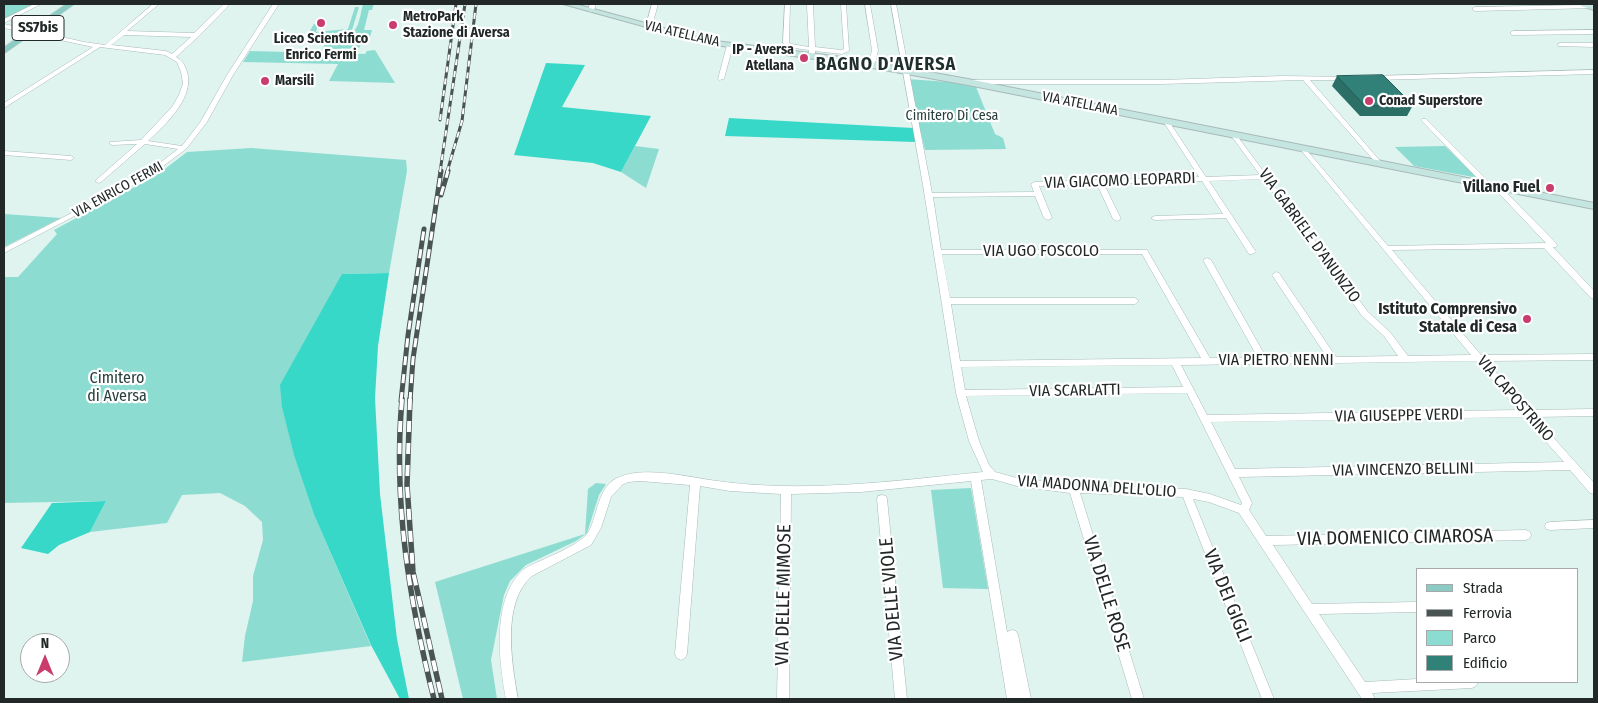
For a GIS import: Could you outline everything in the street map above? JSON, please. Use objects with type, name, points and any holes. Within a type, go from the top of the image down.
[{"type":"main road","name":"SS7bis","points":[[4,51],[71,4]]},
{"type":"main road","name":"VIA ATELLANA","points":[[567,4],[592,7],[649,26],[730,45],[812,52],[1594,206]]},
{"type":"main road","points":[[1584,4],[1593,8]]},
{"type":"street","points":[[4,21],[38,4]]},
{"type":"street","points":[[106,47],[156,4]]},
{"type":"street","points":[[174,56],[227,4]]},
{"type":"street","name":"VIA ENRICO FERMI","points":[[4,251],[145,177],[184,148],[204,122],[230,75],[276,4]]},
{"type":"street","points":[[649,26],[654,4]]},
{"type":"street","points":[[787,4],[786,43],[788,46],[812,52],[842,52],[847,50],[844,5]]},
{"type":"street","points":[[868,4],[875,50],[872,64]]},
{"type":"street","points":[[893,4],[904,70],[928,185],[961,393],[974,441],[985,467],[992,475]]},
{"type":"street","points":[[810,5],[812,52]]},
{"type":"street","points":[[1476,9],[1593,8]]},
{"type":"street","points":[[4,26],[98,46],[174,56],[183,68],[186,82],[182,95],[170,112],[144,142],[100,181]]},
{"type":"street","points":[[1513,33],[1594,32]]},
{"type":"street","points":[[123,33],[197,35]]},
{"type":"street","points":[[721,79],[730,45]]},
{"type":"street","points":[[1560,45],[1594,45]]},
{"type":"street","points":[[4,106],[98,46]]},
{"type":"street","points":[[1368,78],[1594,72]]},
{"type":"street","points":[[1305,78],[1378,163]]},
{"type":"street","points":[[968,82],[1161,82],[1352,78]]},
{"type":"street","points":[[1386,248],[1553,245],[1424,120]]},
{"type":"street","points":[[1166,121],[1252,252]]},
{"type":"street","name":"VIA GABRIELE D'ANUNZIO","points":[[1233,134],[1366,314],[1387,334],[1406,360]]},
{"type":"street","points":[[112,143],[144,142],[184,148]]},
{"type":"street","name":"VIA CAPOSTRINO","points":[[1302,148],[1479,359],[1594,490]]},
{"type":"street","points":[[4,153],[71,158]]},
{"type":"street","name":"VIA GIACOMO LEOPARDI","points":[[929,195],[1038,194],[1034,184],[1265,177]]},
{"type":"street","points":[[1099,182],[1117,219]]},
{"type":"street","points":[[1038,194],[1048,218]]},
{"type":"street","points":[[1155,218],[1229,216]]},
{"type":"street","points":[[1546,245],[1594,296]]},
{"type":"street","name":"VIA UGO FOSCOLO","points":[[938,252],[1144,252],[1207,361]]},
{"type":"street","points":[[1207,260],[1264,361]]},
{"type":"street","points":[[1276,275],[1334,361]]},
{"type":"street","points":[[947,301],[1135,301]]},
{"type":"street","name":"VIA PIETRO NENNI","points":[[957,364],[1594,357]]},
{"type":"street","points":[[1175,361],[1247,503],[1243,510],[1369,699]]},
{"type":"street","name":"VIA SCARLATTI","points":[[961,393],[1190,390]]},
{"type":"street","name":"VIA GIUSEPPE VERDI","points":[[1204,419],[1594,412]]},
{"type":"street","name":"VIA VINCENZO BELLINI","points":[[1232,473],[1573,466]]},
{"type":"street","points":[[512,699],[506,667],[505,644],[511,603],[516,588],[524,576],[587,542],[593,536],[607,497],[617,483],[626,478],[673,478],[752,489],[786,490],[881,486],[992,475]]},
{"type":"street","name":"VIA MADONNA DELL'OLIO","points":[[992,475],[1016,482],[1074,488],[1186,493],[1217,500],[1243,510]]},
{"type":"street","points":[[975,476],[1013,699]]},
{"type":"street","points":[[680,654],[695,482]]},
{"type":"street","name":"VIA DELLE ROSE","points":[[1074,488],[1138,699]]},
{"type":"street","name":"VIA DELLE MIMOSE","points":[[782,699],[786,490]]},
{"type":"street","name":"VIA DEI GIGLI","points":[[1186,493],[1268,699]]},
{"type":"street","name":"VIA DELLE VIOLE","points":[[882,499],[901,699]]},
{"type":"street","points":[[1550,526],[1594,524]]},
{"type":"street","name":"VIA DOMENICO CIMAROSA","points":[[1264,541],[1526,535]]},
{"type":"street","points":[[1309,610],[1416,607]]},
{"type":"street","points":[[1012,635],[1025,699]]},
{"type":"street","points":[[1361,688],[1454,683]]},
{"type":"green space","points":[[4,4],[36,4],[4,20]]},
{"type":"green space","points":[[363,4],[374,4],[372,10],[369,10],[364,30],[372,30],[369,40],[363,40],[359,48],[322,50],[326,42],[336,41],[337,38],[354,31],[359,22]]},
{"type":"green space","points":[[355,7],[359,7],[352,30],[348,35],[323,39],[308,34],[314,24],[318,24],[316,32],[348,29]]},
{"type":"green space","points":[[375,50],[395,83],[329,81],[338,64],[243,62],[250,51],[365,54],[367,51]]},
{"type":"green space","name":"Cimitero Di Cesa","points":[[907,79],[950,82],[976,87],[995,134],[1003,138],[1006,149],[925,150]]},
{"type":"green space","points":[[635,146],[659,149],[646,188],[621,172]]},
{"type":"green space","points":[[1445,146],[1478,178],[1414,166],[1395,147]]},
{"type":"green space","name":"Cimitero di Aversa","points":[[251,148],[406,160],[407,171],[389,273],[342,274],[315,517],[371,646],[242,662],[245,636],[253,601],[253,576],[263,540],[262,522],[245,506],[220,493],[182,495],[167,523],[90,532],[106,501],[4,503],[4,277],[18,277],[57,234],[54,230],[157,175],[187,152]]},
{"type":"green space","points":[[4,214],[61,218],[4,247]]},
{"type":"green space","points":[[596,483],[606,484],[599,495],[587,533],[576,541],[526,565],[510,581],[504,595],[491,660],[497,699],[463,699],[435,582],[585,534],[588,489]]},
{"type":"green space","points":[[971,488],[988,589],[943,588],[931,490]]},
{"type":"shaded area","points":[[546,63],[585,65],[562,107],[651,116],[621,172],[593,163],[514,155]]},
{"type":"shaded area","points":[[729,118],[913,128],[916,142],[725,136]]},
{"type":"shaded area","points":[[389,273],[378,346],[375,398],[380,494],[397,639],[409,699],[400,699],[371,645],[315,517],[294,455],[282,407],[280,385],[342,274]]},
{"type":"shaded area","points":[[106,501],[90,532],[59,545],[48,554],[21,548],[52,503]]},
{"type":"building","points":[[1383,75],[1413,105],[1365,106],[1337,76]]},
{"type":"railway","points":[[440,120],[456,4]]},
{"type":"railway","points":[[440,172],[465,4]]},
{"type":"railway","points":[[447,172],[462,121],[476,4]]},
{"type":"railway","points":[[410,401],[413,359],[441,171]]},
{"type":"railway","points":[[441,195],[448,171]]},
{"type":"railway","points":[[401,401],[408,335],[424,229]]},
{"type":"railway","points":[[402,399],[400,475],[405,550],[417,625],[434,699]]},
{"type":"railway","points":[[410,399],[407,485],[413,572],[442,699]]},
{"type":"place","name":"Liceo Scientifico Enrico Fermi","points":[[321,23]]},
{"type":"place","name":"MetroPark Stazione di Aversa","points":[[393,25]]},
{"type":"place","name":"IP - Aversa Atellana","points":[[804,58]]},
{"type":"place","name":"Marsili","points":[[265,81]]},
{"type":"place","name":"Conad Superstore","points":[[1369,101]]},
{"type":"place","name":"Villano Fuel","points":[[1550,188]]},
{"type":"place","name":"Istituto Comprensivo Statale di Cesa","points":[[1527,319]]},
{"type":"district","name":"BAGNO D'AVERSA","points":[[886,65]]}]
